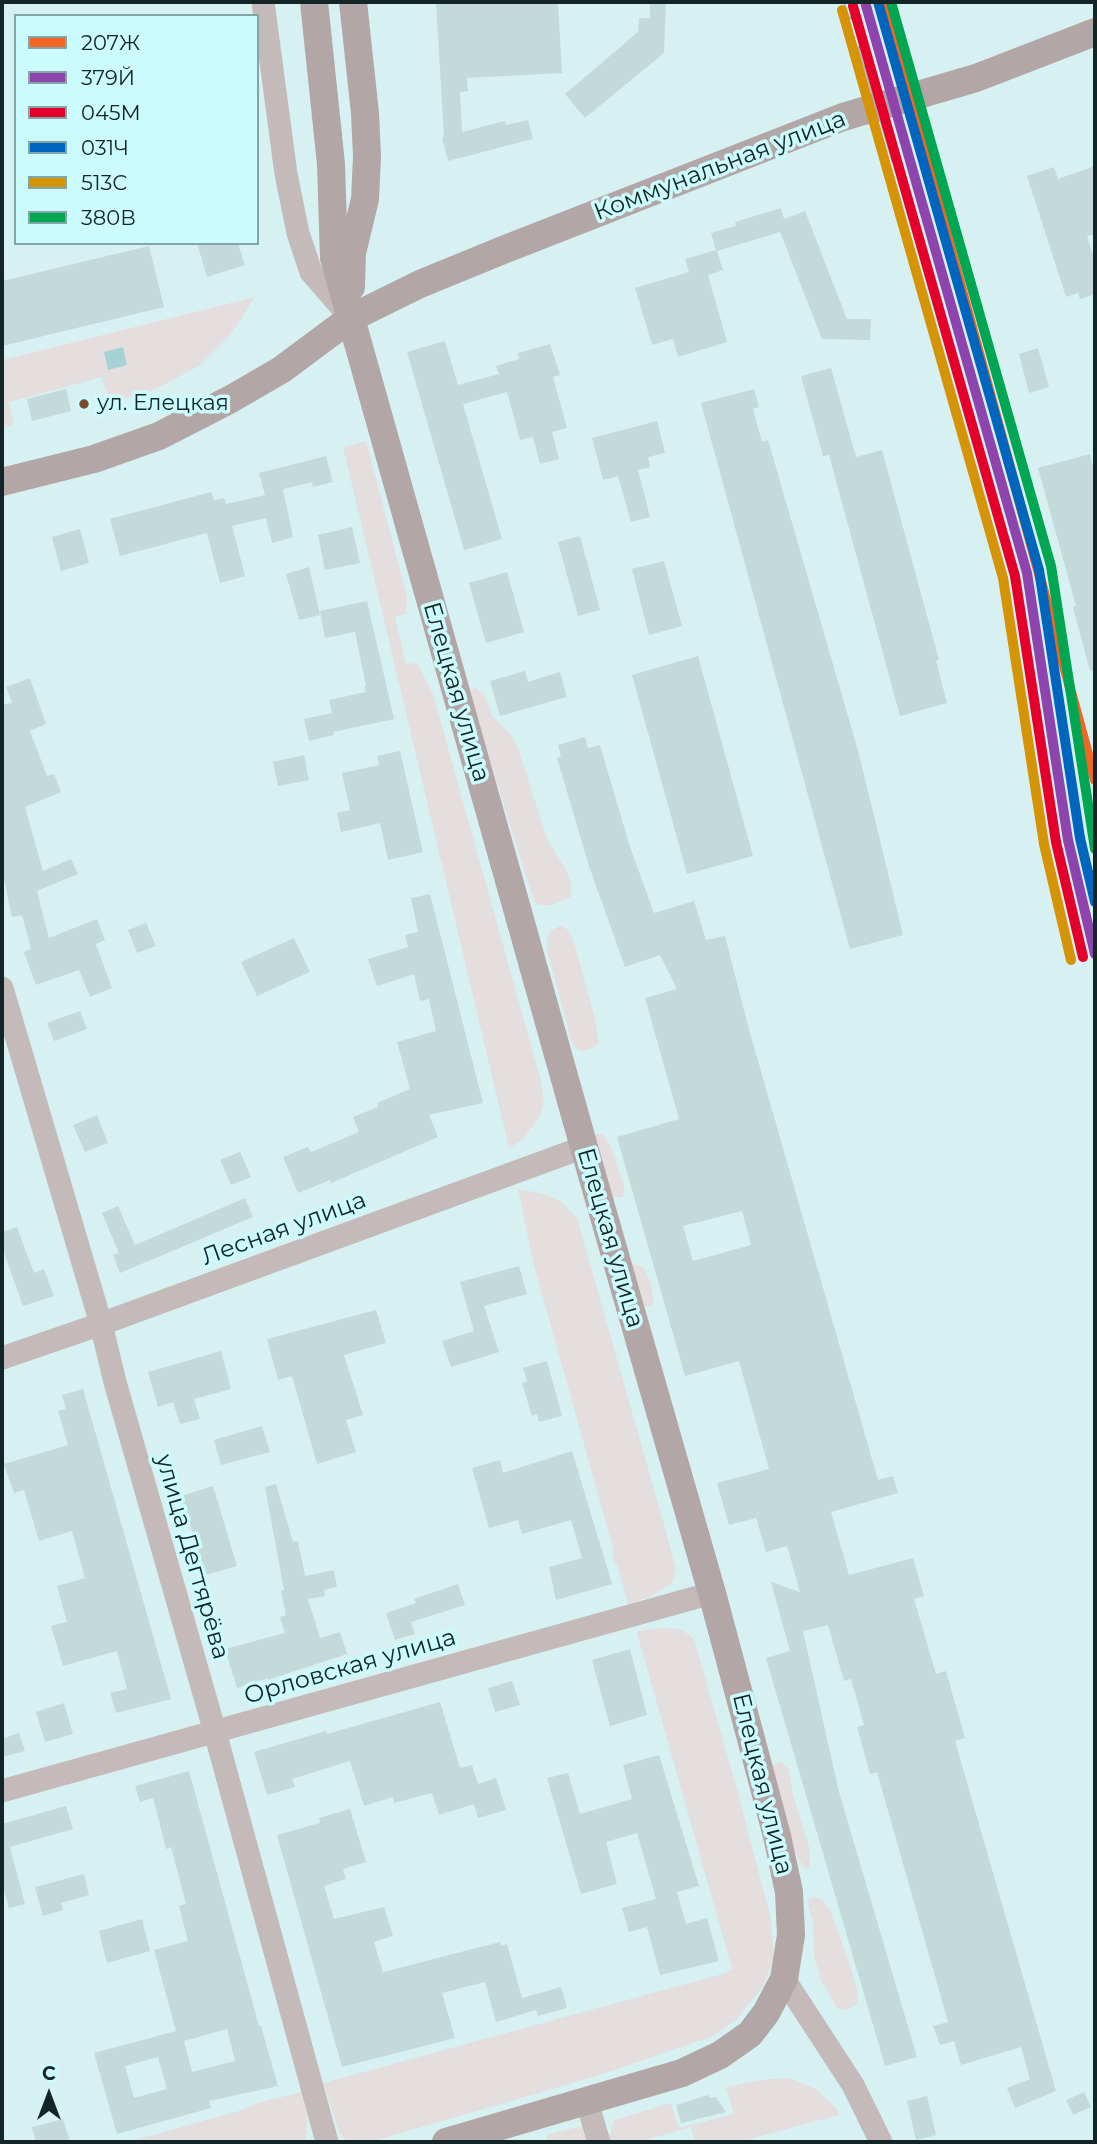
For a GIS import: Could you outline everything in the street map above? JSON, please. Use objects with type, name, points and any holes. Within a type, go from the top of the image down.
[{"type":"main road","name":"Елецкая улица","points":[[314,2],[331,164],[334,258],[712,1593],[777,1836],[789,1892],[791,1935],[784,1979],[766,2013],[750,2034],[720,2055],[682,2073],[446,2142]]},
{"type":"main road","points":[[351,318],[352,253],[365,199],[367,157],[353,2]]},
{"type":"main road","name":"Коммунальная улица","points":[[2,482],[94,459],[159,436],[281,370],[351,318],[420,284],[844,117],[976,78],[1095,32]]},
{"type":"street","points":[[263,2],[286,174],[298,233],[311,272],[351,318]]},
{"type":"street","name":"улица Дегтярёва","points":[[2,988],[101,1324],[327,2142]]},
{"type":"street","name":"Лесная улица","points":[[2,1358],[584,1147]]},
{"type":"street","name":"Орловская улица","points":[[2,1791],[712,1593]]},
{"type":"street","points":[[784,1979],[853,2084],[881,2142]]},
{"type":"street","points":[[587,2102],[599,2142]]},
{"type":"shaded area","points":[[255,297],[231,334],[199,366],[148,393],[109,402],[102,377],[9,402],[14,425],[2,428],[2,360]]},
{"type":"shaded area","points":[[366,441],[407,596],[406,614],[395,617],[406,664],[417,663],[433,694],[541,1081],[544,1102],[539,1118],[522,1140],[509,1148],[343,447]]},
{"type":"shaded area","points":[[475,687],[485,696],[492,716],[509,732],[518,748],[548,841],[566,869],[571,883],[571,897],[551,905],[538,905],[534,901],[470,697],[470,691]]},
{"type":"shaded area","points":[[560,926],[566,928],[573,938],[595,1019],[599,1042],[595,1047],[583,1051],[577,1050],[571,1040],[547,950],[550,931]]},
{"type":"shaded area","points":[[603,1134],[612,1149],[624,1186],[623,1197],[611,1197],[592,1138]]},
{"type":"shaded area","points":[[518,1189],[545,1194],[562,1202],[577,1218],[667,1535],[676,1570],[671,1584],[647,1598],[628,1604],[613,1558],[613,1548],[533,1262]]},
{"type":"shaded area","points":[[632,1263],[643,1267],[651,1284],[654,1303],[649,1307],[644,1306]]},
{"type":"shaded area","points":[[660,1628],[681,1629],[694,1639],[738,1793],[771,1919],[774,1959],[762,1988],[736,2020],[713,2036],[597,2076],[370,2142],[348,2142],[340,2134],[323,2083],[726,1973],[732,1969],[637,1633]]},
{"type":"shaded area","points":[[780,1762],[789,1769],[793,1795],[810,1850],[810,1868],[805,1869],[791,1846],[771,1769]]},
{"type":"shaded area","points":[[809,1899],[821,1899],[830,1910],[858,1992],[858,2004],[846,2010],[838,2009],[821,1981],[814,1955],[813,1922],[808,1904]]},
{"type":"shaded area","points":[[788,2078],[816,2089],[837,2109],[839,2115],[739,2142],[695,2142],[691,2127],[639,2142],[595,2142],[609,2137],[614,2120],[671,2103],[679,2128],[734,2114],[726,2087],[759,2080]]},
{"type":"shaded area","points":[[302,2092],[307,2115],[306,2142],[128,2142],[242,2110],[257,2103]]},
{"type":"shaded area","points":[[582,2126],[588,2132],[591,2142],[548,2142],[546,2135]]},
{"type":"water","points":[[123,347],[127,365],[108,370],[104,352]]},
{"type":"building","points":[[436,2],[558,2],[562,73],[467,78],[468,91],[460,92],[462,132],[505,121],[506,125],[528,120],[533,139],[448,161],[442,138]]},
{"type":"building","points":[[650,2],[666,2],[664,53],[585,118],[565,94],[638,32],[639,18],[650,18]]},
{"type":"building","points":[[1095,166],[1095,234],[1087,236],[1095,262],[1095,294],[1080,299],[1078,293],[1066,297],[1027,176],[1054,167],[1058,179]]},
{"type":"building","points":[[781,208],[784,219],[805,211],[847,319],[871,319],[870,340],[822,339],[780,232],[717,251],[723,270],[708,275],[727,342],[678,357],[673,339],[652,345],[635,288],[689,272],[685,259],[716,250],[711,233],[736,226],[735,222]]},
{"type":"building","points":[[198,245],[239,245],[245,265],[207,277]]},
{"type":"building","points":[[149,246],[164,307],[2,346],[2,281]]},
{"type":"building","points":[[445,341],[458,385],[499,374],[496,366],[519,359],[518,353],[550,344],[560,375],[553,377],[567,428],[552,432],[559,459],[540,464],[533,437],[520,440],[507,392],[463,404],[502,539],[464,550],[407,352]]},
{"type":"building","points":[[1038,348],[1049,387],[1029,393],[1019,354]]},
{"type":"building","points":[[831,368],[856,457],[882,450],[939,660],[936,661],[947,703],[900,716],[829,455],[823,456],[801,376]]},
{"type":"building","points":[[66,389],[71,411],[32,421],[27,399]]},
{"type":"building","points":[[754,389],[759,407],[753,409],[762,442],[768,440],[859,754],[903,935],[850,949],[701,403]]},
{"type":"building","points":[[657,421],[665,453],[648,457],[650,467],[638,470],[650,517],[631,522],[618,476],[603,480],[592,438]]},
{"type":"building","points":[[1090,454],[1095,475],[1095,670],[1090,671],[1073,607],[1076,606],[1038,468]]},
{"type":"building","points":[[326,456],[333,482],[313,487],[312,482],[283,489],[293,537],[272,543],[266,518],[232,526],[245,576],[220,583],[207,533],[120,556],[110,519],[211,492],[214,500],[224,498],[226,504],[265,495],[259,473]]},
{"type":"building","points":[[352,527],[360,563],[325,570],[318,535]]},
{"type":"building","points":[[80,529],[89,563],[61,571],[52,537]]},
{"type":"building","points":[[580,536],[600,610],[578,616],[558,542]]},
{"type":"building","points":[[664,561],[682,626],[649,635],[632,569]]},
{"type":"building","points":[[309,567],[320,615],[299,620],[286,574]]},
{"type":"building","points":[[507,572],[524,632],[486,643],[469,583]]},
{"type":"building","points":[[367,601],[394,719],[333,732],[334,735],[309,741],[304,719],[332,713],[329,700],[366,692],[355,632],[325,638],[320,611]]},
{"type":"building","points":[[698,656],[753,856],[687,874],[632,675]]},
{"type":"building","points":[[525,671],[528,682],[560,672],[567,697],[500,716],[490,681]]},
{"type":"building","points":[[30,678],[46,724],[30,731],[47,776],[54,774],[61,792],[25,807],[43,871],[71,859],[78,874],[37,891],[49,938],[97,919],[105,940],[96,944],[112,988],[90,997],[79,970],[36,985],[24,952],[31,949],[22,915],[12,917],[2,870],[2,705],[12,703],[6,687]]},
{"type":"building","points":[[585,737],[588,748],[600,745],[630,847],[654,913],[694,901],[706,940],[725,936],[748,1026],[878,1480],[893,1476],[898,1493],[831,1512],[849,1575],[913,1558],[924,1596],[914,1599],[936,1674],[946,1671],[965,1738],[955,1741],[1056,2091],[1015,2108],[1007,2088],[1030,2079],[1021,2047],[961,2065],[954,2041],[940,2045],[933,2026],[948,2022],[877,1772],[870,1774],[857,1727],[864,1725],[851,1679],[844,1681],[828,1625],[803,1631],[839,1792],[917,2057],[885,2066],[766,1658],[790,1651],[771,1582],[800,1592],[787,1546],[766,1552],[756,1518],[729,1525],[717,1483],[769,1469],[739,1361],[685,1376],[617,1137],[679,1119],[645,998],[677,989],[660,955],[625,967],[589,866],[557,758],[561,756],[558,745]],"holes":[[[742,1211],[751,1245],[693,1261],[683,1226]]]},
{"type":"building","points":[[400,751],[423,852],[388,860],[380,823],[341,832],[337,813],[350,810],[342,773],[379,765],[377,756]]},
{"type":"building","points":[[304,755],[309,780],[278,786],[273,762]]},
{"type":"building","points":[[430,894],[483,1103],[429,1115],[438,1137],[331,1183],[330,1180],[298,1193],[283,1157],[308,1147],[311,1152],[359,1132],[353,1117],[410,1089],[397,1042],[436,1031],[429,999],[420,1001],[414,974],[377,986],[368,959],[408,947],[405,935],[418,932],[411,898]]},
{"type":"building","points":[[146,923],[156,946],[137,953],[128,930]]},
{"type":"building","points":[[294,938],[310,972],[257,996],[241,962]]},
{"type":"building","points":[[80,1011],[87,1029],[54,1041],[47,1023]]},
{"type":"building","points":[[97,1115],[108,1143],[85,1152],[73,1125]]},
{"type":"building","points":[[240,1152],[251,1177],[231,1185],[220,1160]]},
{"type":"building","points":[[245,1198],[253,1217],[120,1273],[113,1255],[119,1253],[102,1213],[118,1206],[135,1245]]},
{"type":"building","points":[[17,1227],[34,1273],[44,1269],[54,1296],[23,1306],[2,1247],[2,1232]]},
{"type":"building","points":[[519,1266],[527,1294],[484,1306],[499,1352],[451,1367],[442,1341],[474,1331],[460,1282]]},
{"type":"building","points":[[376,1310],[386,1343],[344,1355],[363,1415],[346,1420],[356,1452],[317,1464],[292,1376],[278,1380],[267,1339]]},
{"type":"building","points":[[221,1351],[231,1389],[194,1399],[200,1419],[180,1424],[173,1402],[158,1407],[148,1372]]},
{"type":"building","points":[[547,1361],[562,1416],[539,1422],[537,1414],[532,1416],[522,1383],[527,1381],[523,1368]]},
{"type":"building","points":[[83,1389],[171,1699],[116,1713],[110,1693],[127,1689],[117,1651],[63,1666],[51,1626],[67,1622],[57,1586],[85,1578],[72,1531],[39,1541],[24,1490],[14,1493],[4,1464],[68,1445],[58,1411],[66,1409],[62,1395]]},
{"type":"building","points":[[262,1426],[270,1452],[221,1465],[214,1440]]},
{"type":"building","points":[[572,1451],[612,1584],[556,1600],[549,1567],[582,1558],[571,1520],[522,1534],[518,1520],[489,1528],[472,1468],[500,1460],[503,1473]]},
{"type":"building","points":[[276,1484],[293,1542],[298,1541],[305,1576],[334,1570],[337,1587],[324,1590],[325,1596],[308,1599],[320,1638],[340,1632],[347,1654],[237,1688],[225,1649],[285,1633],[280,1617],[286,1615],[281,1591],[284,1590],[265,1487]]},
{"type":"building","points":[[213,1486],[237,1566],[206,1575],[181,1496]]},
{"type":"building","points":[[458,1584],[465,1605],[411,1622],[415,1634],[395,1640],[386,1613],[416,1603],[414,1599]]},
{"type":"building","points":[[630,1649],[647,1715],[610,1726],[592,1660]]},
{"type":"building","points":[[512,1681],[520,1705],[495,1712],[488,1688]]},
{"type":"building","points":[[440,1702],[460,1768],[472,1765],[478,1784],[496,1778],[506,1810],[478,1818],[474,1804],[439,1815],[432,1793],[394,1803],[393,1797],[364,1806],[350,1761],[292,1779],[295,1787],[267,1795],[254,1752]]},
{"type":"building","points":[[64,1703],[73,1734],[45,1742],[36,1712]]},
{"type":"building","points":[[19,1733],[25,1751],[2,1757],[2,1739]]},
{"type":"building","points":[[659,1755],[699,1886],[677,1892],[686,1924],[707,1918],[719,1961],[660,1975],[647,1927],[629,1932],[622,1908],[656,1899],[637,1833],[606,1842],[617,1884],[581,1894],[547,1778],[568,1773],[580,1814],[632,1799],[623,1765]]},
{"type":"building","points":[[189,1771],[278,2086],[209,2101],[211,2108],[117,2134],[94,2053],[176,2031],[154,1950],[188,1941],[179,1906],[186,1904],[171,1847],[166,1849],[153,1798],[140,1802],[135,1786]],"holes":[[[227,2029],[235,2061],[192,2072],[184,2041]],[[158,2057],[167,2089],[134,2098],[125,2066]]]},
{"type":"building","points":[[66,1806],[73,1829],[10,1847],[25,1904],[9,1908],[2,1883],[2,1824]]},
{"type":"building","points":[[350,1809],[366,1862],[343,1869],[346,1879],[324,1886],[334,1919],[384,1907],[393,1936],[374,1942],[383,1972],[500,1942],[501,1946],[507,1944],[522,1998],[561,1987],[567,2008],[538,2016],[536,2010],[496,2022],[485,1982],[442,1993],[455,2038],[342,2067],[277,1835],[320,1823],[319,1818]]},
{"type":"building","points":[[84,1874],[89,1895],[61,1903],[63,1910],[43,1916],[35,1887]]},
{"type":"building","points":[[142,1919],[150,1951],[107,1963],[99,1931]]},
{"type":"building","points":[[1084,2092],[1091,2107],[1073,2115],[1066,2100]]},
{"type":"building","points":[[708,2095],[710,2098],[716,2097],[726,2112],[681,2123],[676,2105]]},
{"type":"building","points":[[927,2096],[936,2135],[916,2140],[907,2101]]},
{"type":"building","points":[[63,2119],[70,2142],[36,2142],[32,2127]]},
{"type":"railway","points":[[847,2],[852,16]]},
{"type":"railway","points":[[862,48],[895,159]]},
{"type":"transit line","name":"379Й","points":[[865,2],[1027,573],[1068,840],[1095,954]]},
{"type":"transit line","name":"031Ч","points":[[878,2],[1039,570],[1080,838],[1095,902]]},
{"type":"transit line","name":"207Ж","points":[[881,2],[894,40],[1095,780]]},
{"type":"transit line","name":"380В","points":[[891,2],[1051,566],[1095,849]]},
{"type":"transit line","name":"045М","points":[[853,6],[1015,576],[1056,842],[1083,957]]},
{"type":"transit line","name":"513С","points":[[842,10],[1003,578],[1044,844],[1071,960]]},
{"type":"place","name":"ул. Елецкая","points":[[84,404]]}]
